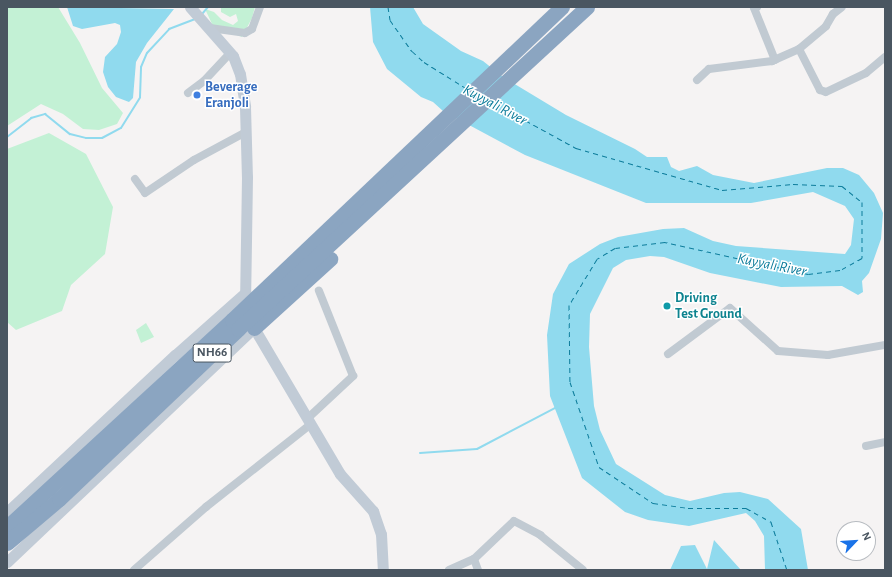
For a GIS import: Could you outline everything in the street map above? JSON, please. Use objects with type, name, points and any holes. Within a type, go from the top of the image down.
[{"type":"highway","name":"NH66","points":[[7,527],[390,170],[562,7]]},
{"type":"highway","name":"NH66","points":[[7,543],[59,499],[238,329],[378,202],[584,11]]},
{"type":"highway","points":[[245,296],[360,186],[390,170]]},
{"type":"highway","points":[[254,328],[362,229],[378,202]]},
{"type":"street","points":[[209,27],[244,33],[252,29],[260,7]]},
{"type":"street","points":[[757,7],[754,8],[775,60]]},
{"type":"street","points":[[698,80],[709,69],[759,64],[775,60],[798,48],[826,26],[842,7]]},
{"type":"street","points":[[7,512],[175,355],[245,296],[246,132],[240,74],[230,53],[193,9]]},
{"type":"street","points":[[798,48],[820,90],[826,92],[866,73],[885,57]]},
{"type":"street","points":[[188,92],[204,81],[230,53]]},
{"type":"street","points":[[135,179],[145,193],[194,160],[246,132]]},
{"type":"street","points":[[134,570],[206,507],[310,421],[353,376],[319,291]]},
{"type":"street","points":[[668,354],[730,308],[778,351],[828,356],[885,345]]},
{"type":"street","points":[[7,562],[254,328],[340,474],[373,511],[381,534],[383,570]]},
{"type":"street","points":[[866,446],[885,442]]},
{"type":"street","points":[[449,570],[474,559],[514,521],[540,535],[583,570]]},
{"type":"street","points":[[474,559],[478,570]]},
{"type":"green space","points":[[7,7],[58,7],[80,43],[102,88],[123,113],[117,124],[99,130],[83,129],[63,114],[41,104],[7,126]]},
{"type":"green space","points":[[221,7],[255,7],[252,18],[242,37],[213,26],[205,9],[214,12],[222,20],[233,25],[238,21],[236,14],[230,17],[221,12]]},
{"type":"green space","points":[[49,133],[86,154],[113,207],[105,254],[71,285],[62,311],[16,330],[7,322],[7,149]]},
{"type":"green space","points":[[146,323],[154,337],[141,343],[136,330]]},
{"type":"water","points":[[67,7],[174,9],[147,43],[136,62],[133,98],[129,102],[116,97],[108,87],[103,72],[105,57],[117,44],[121,32],[120,25],[115,23],[82,29],[73,26]]},
{"type":"water","name":"Kuyyali River","points":[[370,7],[413,7],[423,24],[461,51],[483,61],[503,77],[566,115],[635,149],[647,157],[667,157],[671,167],[679,171],[697,166],[713,175],[754,183],[827,168],[843,168],[859,175],[874,193],[883,213],[881,239],[869,273],[862,281],[863,292],[858,295],[842,286],[781,287],[710,273],[664,257],[650,256],[626,260],[613,268],[590,314],[589,347],[594,406],[600,430],[616,464],[665,495],[690,501],[724,493],[740,492],[768,499],[801,529],[808,570],[765,570],[764,536],[755,521],[746,513],[689,526],[648,520],[625,512],[582,478],[550,396],[547,335],[553,294],[569,264],[600,244],[618,237],[663,229],[684,228],[713,241],[736,246],[845,254],[851,245],[854,219],[845,206],[813,192],[751,203],[646,203],[525,155],[443,111],[433,102],[421,97],[387,69],[373,42]]},
{"type":"water","points":[[714,540],[741,570],[670,570],[681,546],[695,545],[707,569]]},
{"type":"waterway","points":[[202,14],[208,7]]},
{"type":"waterway","points":[[7,137],[31,118],[45,114],[70,134],[86,138],[102,138],[121,128],[140,97],[141,67],[147,53],[169,29],[195,19]]},
{"type":"waterway","points":[[420,453],[477,449],[557,407]]},
{"type":"ferry route","points":[[388,7],[390,20],[412,51],[424,62],[466,88]]},
{"type":"ferry route","points":[[494,103],[576,148],[722,190],[793,184],[842,186],[862,202],[862,258],[840,270],[808,274],[665,242],[615,248],[597,259],[569,305],[570,382],[599,467],[653,503],[688,508],[746,508],[771,522],[787,570]]},
{"type":"place","name":"Beverage Eranjoli","points":[[197,95]]},
{"type":"place","name":"Driving Test Ground","points":[[667,306]]}]
